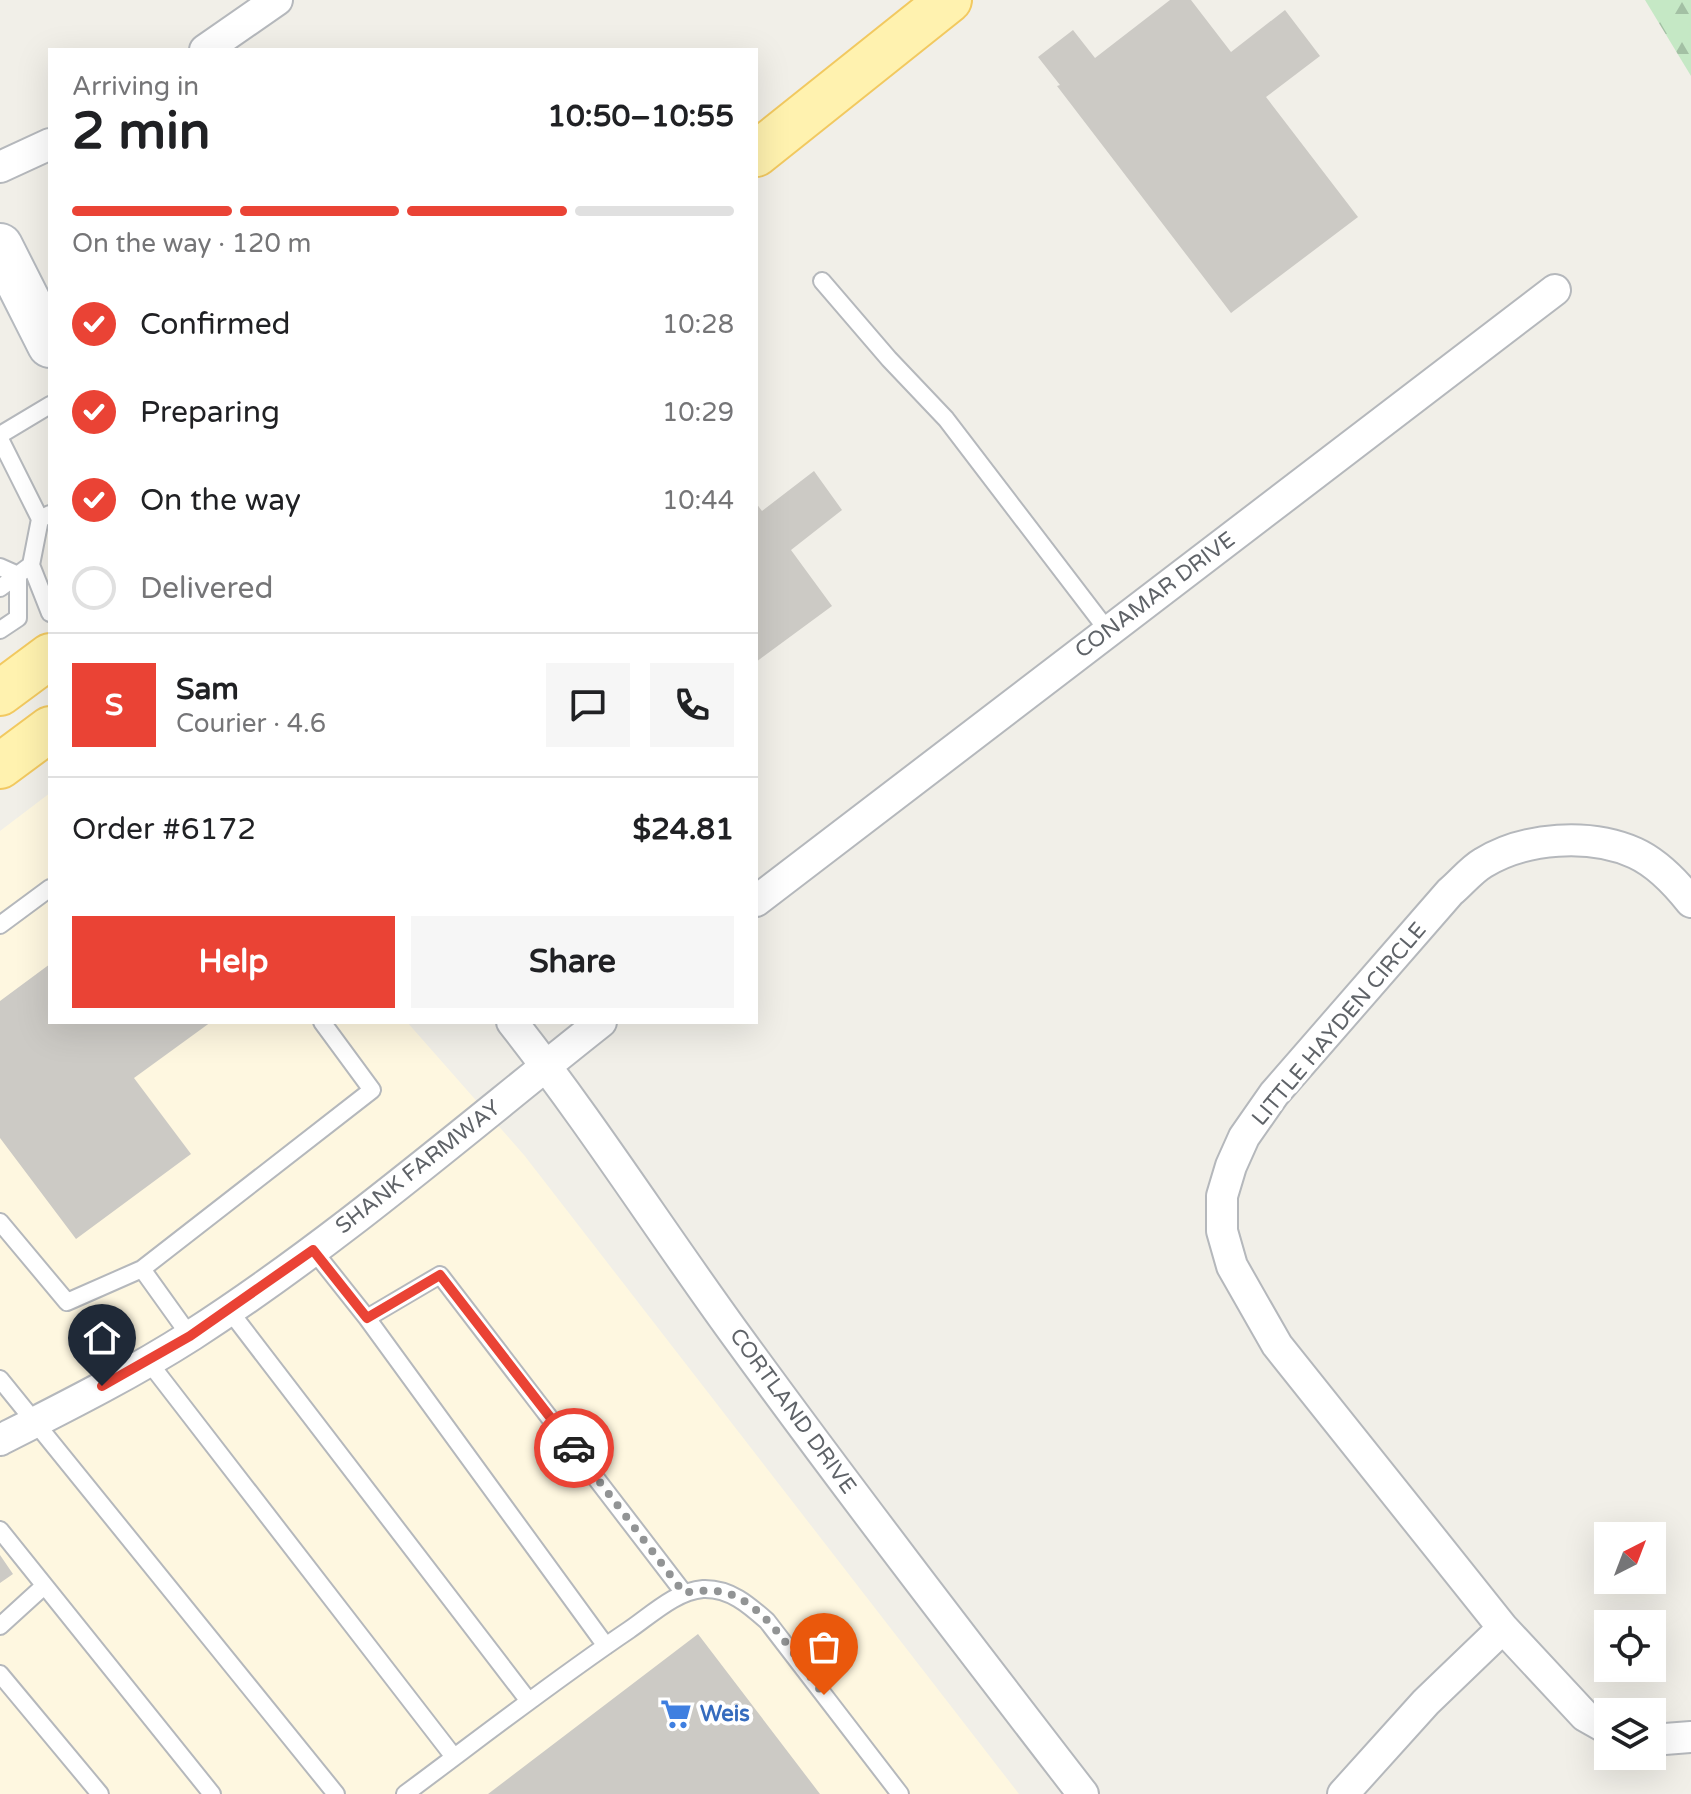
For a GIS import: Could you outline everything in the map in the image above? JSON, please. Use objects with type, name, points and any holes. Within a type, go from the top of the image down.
[{"type":"main road","points":[[758,152],[949,0]]},
{"type":"main road","points":[[0,693],[48,657]]},
{"type":"main road","points":[[0,766],[48,730]]},
{"type":"street","points":[[208,48],[277,0]]},
{"type":"street","points":[[0,167],[48,145]]},
{"type":"street","points":[[0,246],[48,341]]},
{"type":"street","name":"CONAMAR DRIVE","points":[[758,899],[1555,290]]},
{"type":"street","name":"LITTLE HAYDEN CIRCLE","points":[[1594,1721],[1585,1716],[1503,1628],[1277,1345],[1232,1266],[1222,1231],[1222,1196],[1244,1137],[1274,1094],[1450,892],[1483,863],[1543,842],[1611,846],[1636,853],[1664,873],[1691,902]]},
{"type":"street","name":"CORTLAND DRIVE","points":[[514,1024],[546,1065],[732,1330],[901,1558],[1083,1794]]},
{"type":"street","points":[[546,1065],[598,1024]]},
{"type":"street","name":"SHANK FARMWAY","points":[[0,1440],[148,1361],[229,1310],[313,1250],[546,1065]]},
{"type":"street","points":[[1343,1794],[1426,1702],[1503,1628]]},
{"type":"street","points":[[1666,1739],[1691,1737]]},
{"type":"lane","points":[[822,281],[946,419],[1108,631]]},
{"type":"lane","points":[[0,630],[18,618],[24,570],[45,516],[0,437],[48,406]]},
{"type":"lane","points":[[0,567],[24,570]]},
{"type":"lane","points":[[0,588],[24,570]]},
{"type":"lane","points":[[24,570],[48,610]]},
{"type":"lane","points":[[0,925],[48,889]]},
{"type":"lane","points":[[0,1222],[67,1302],[142,1269],[372,1090],[323,1024]]},
{"type":"lane","points":[[313,1250],[367,1318],[606,1646]]},
{"type":"lane","points":[[142,1269],[190,1336]]},
{"type":"lane","points":[[367,1318],[440,1275],[684,1593]]},
{"type":"lane","points":[[229,1310],[528,1700]]},
{"type":"lane","points":[[148,1361],[454,1757]]},
{"type":"lane","points":[[0,1379],[336,1794]]},
{"type":"lane","points":[[0,1530],[212,1794]]},
{"type":"lane","points":[[0,1626],[44,1586]]},
{"type":"lane","points":[[405,1794],[528,1700],[606,1646],[684,1593],[704,1589],[721,1591],[744,1600],[767,1621],[900,1794]]},
{"type":"lane","points":[[0,1674],[100,1794]]},
{"type":"shaded area","points":[[48,795],[48,1024],[409,1024],[524,1155],[1019,1794],[0,1794],[0,831]]},
{"type":"green space","points":[[1645,0],[1691,0],[1691,76]]},
{"type":"building","points":[[1170,0],[1191,0],[1231,52],[1285,10],[1320,56],[1266,97],[1358,217],[1231,313],[1038,57],[1073,30],[1095,58]]},
{"type":"building","points":[[814,471],[842,510],[791,550],[832,606],[758,661],[758,506],[762,511]]},
{"type":"building","points":[[48,965],[48,1024],[208,1024],[134,1078],[191,1154],[76,1239],[0,1138],[0,1001]]},
{"type":"building","points":[[0,1555],[13,1574],[0,1583]]},
{"type":"building","name":"Weis","points":[[698,1634],[820,1794],[488,1794]]},
{"type":"way so far","points":[[574,1448],[684,1593],[704,1589],[721,1591],[744,1600],[767,1621],[824,1695]]},
{"type":"place","name":"Weis","points":[[676,1714]]},
{"type":"route","points":[[102,1386],[190,1336],[313,1250],[367,1318],[440,1275],[574,1448]]}]
